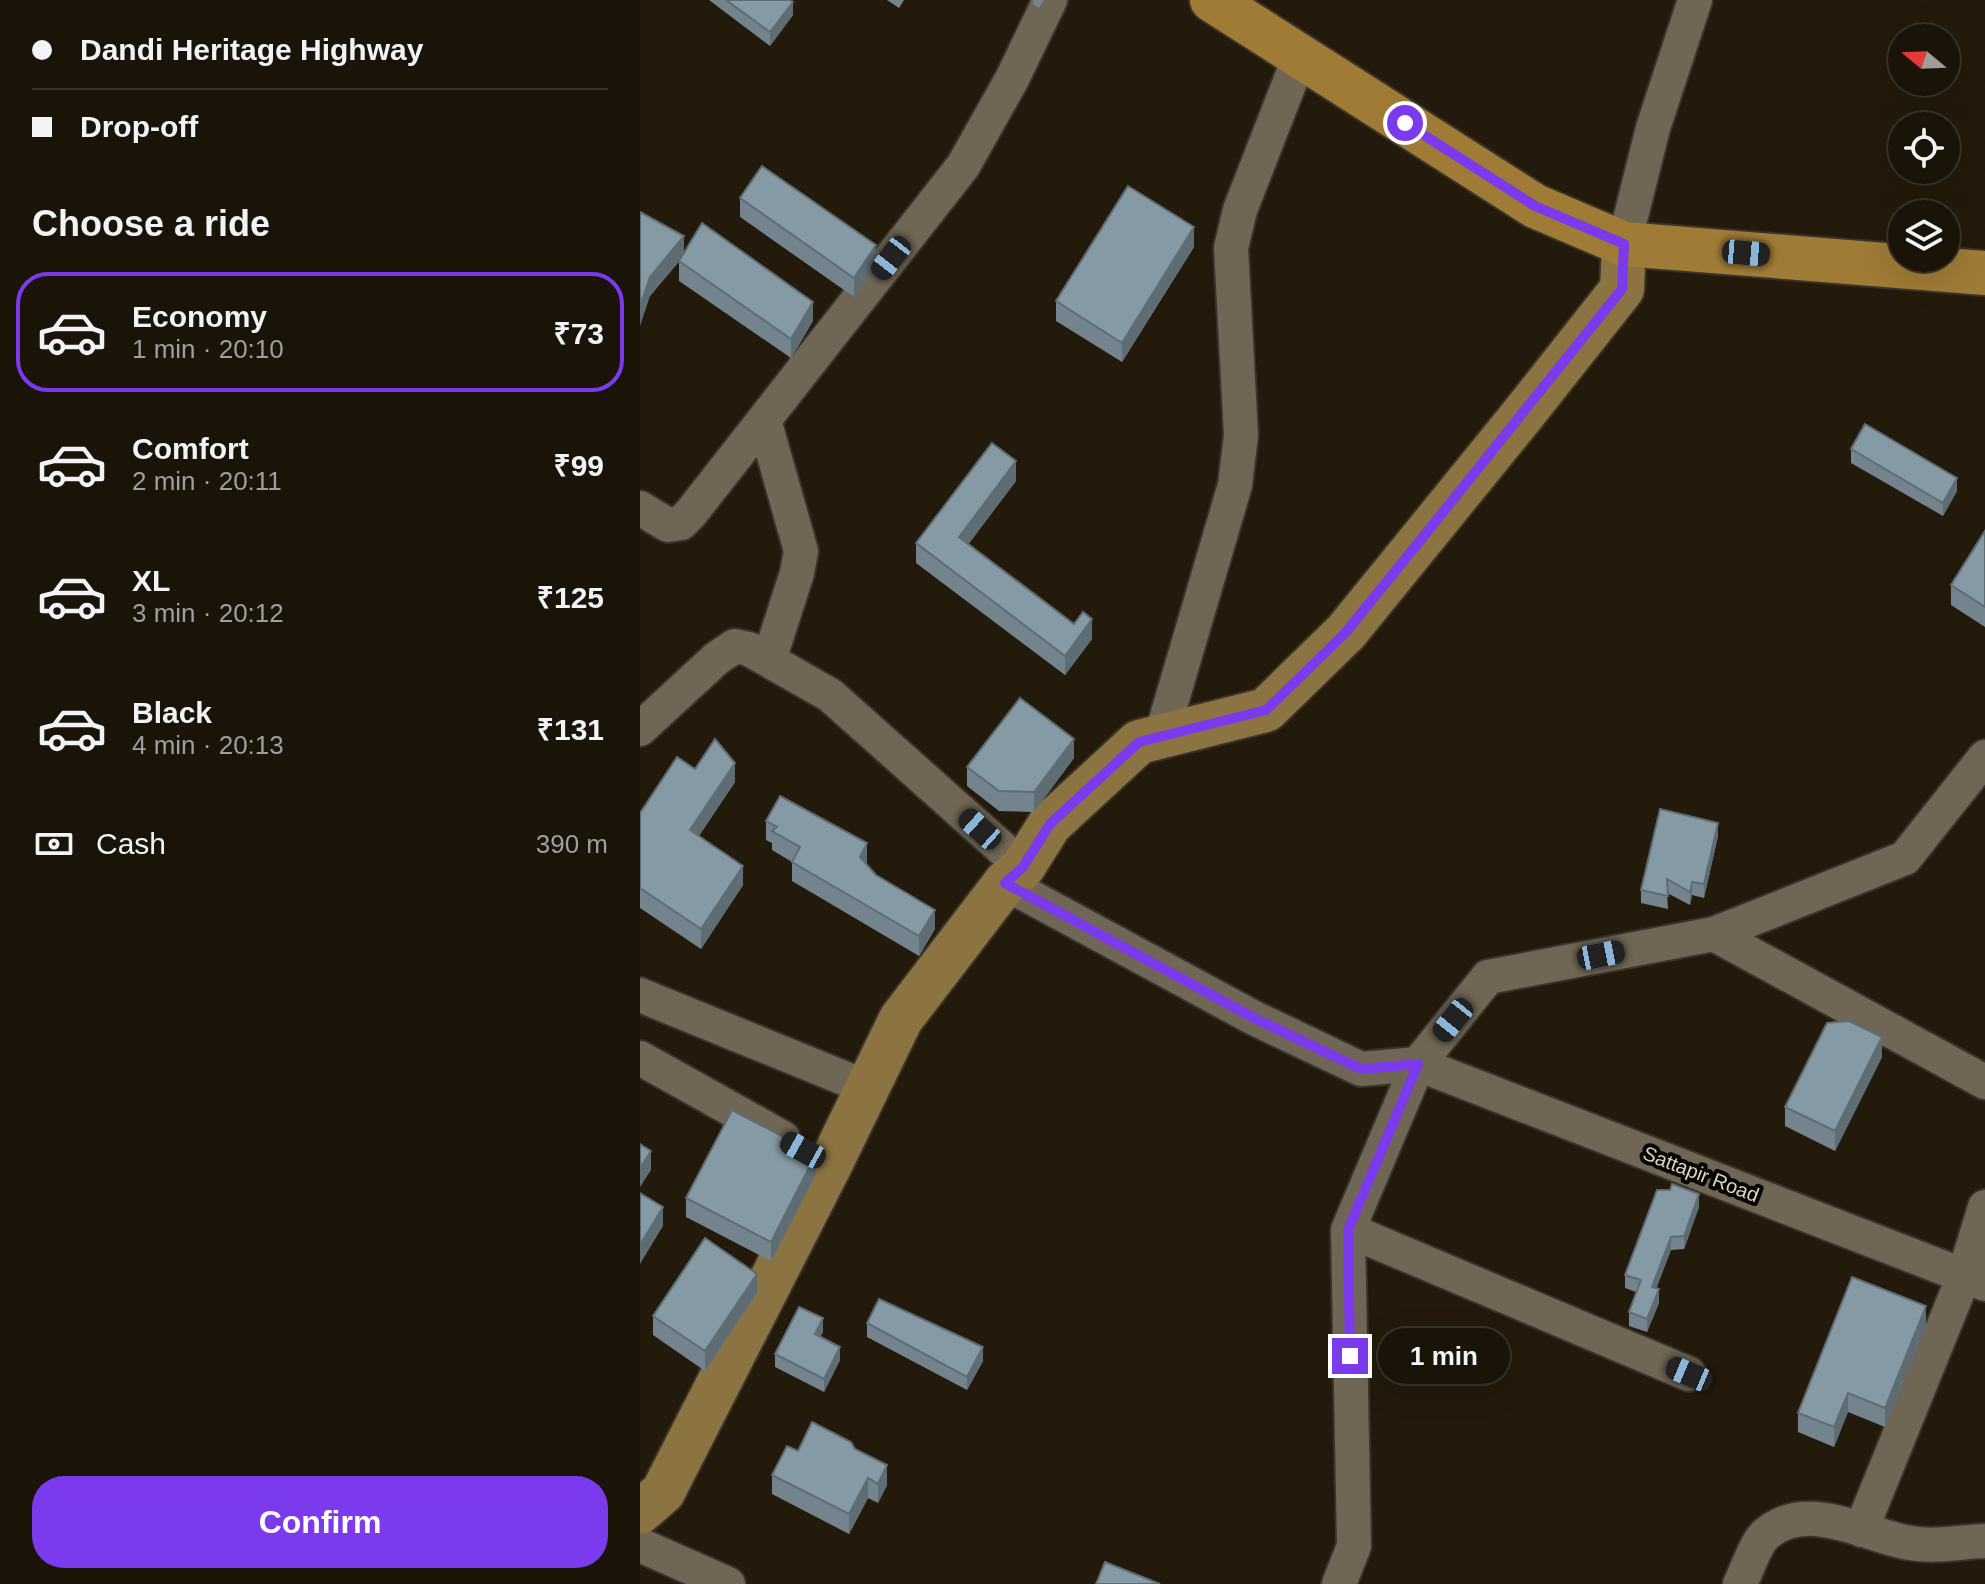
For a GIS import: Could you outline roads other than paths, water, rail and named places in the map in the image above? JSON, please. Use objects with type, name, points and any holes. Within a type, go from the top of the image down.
[{"type":"highway","points":[[1212,0],[1535,206],[1624,244],[1984,269]]},
{"type":"main road","points":[[640,1512],[663,1492],[901,1019],[1050,824],[1139,742],[1266,710],[1346,632],[1622,289],[1624,244]]},
{"type":"street","points":[[643,517],[668,525],[681,523],[764,420],[963,166],[1012,79],[1050,0]]},
{"type":"street","points":[[1624,244],[1653,128],[1695,0]]},
{"type":"street","points":[[1161,737],[1235,485],[1241,435],[1231,248],[1240,210],[1300,56]]},
{"type":"street","points":[[764,420],[801,551],[769,660]]},
{"type":"street","points":[[640,729],[717,658],[735,646],[749,649],[830,695],[1014,875],[1254,1018],[1361,1069],[1418,1064]]},
{"type":"street","points":[[1339,1584],[1354,1546],[1348,1230],[1418,1064],[1488,977],[1714,934],[1905,858],[1985,757]]},
{"type":"street","points":[[1714,934],[1985,1082]]},
{"type":"street","points":[[640,995],[868,1088]]},
{"type":"street","points":[[640,1058],[830,1165]]},
{"type":"street","name":"Sattapir Road","points":[[1418,1064],[1975,1280]]},
{"type":"street","points":[[1861,1530],[1975,1280],[1985,1207]]},
{"type":"street","points":[[1348,1230],[1689,1374]]},
{"type":"street","points":[[1740,1584],[1763,1536],[1790,1521],[1814,1518],[1905,1542],[1933,1546],[1985,1541]]},
{"type":"street","points":[[640,1545],[728,1584]]}]
